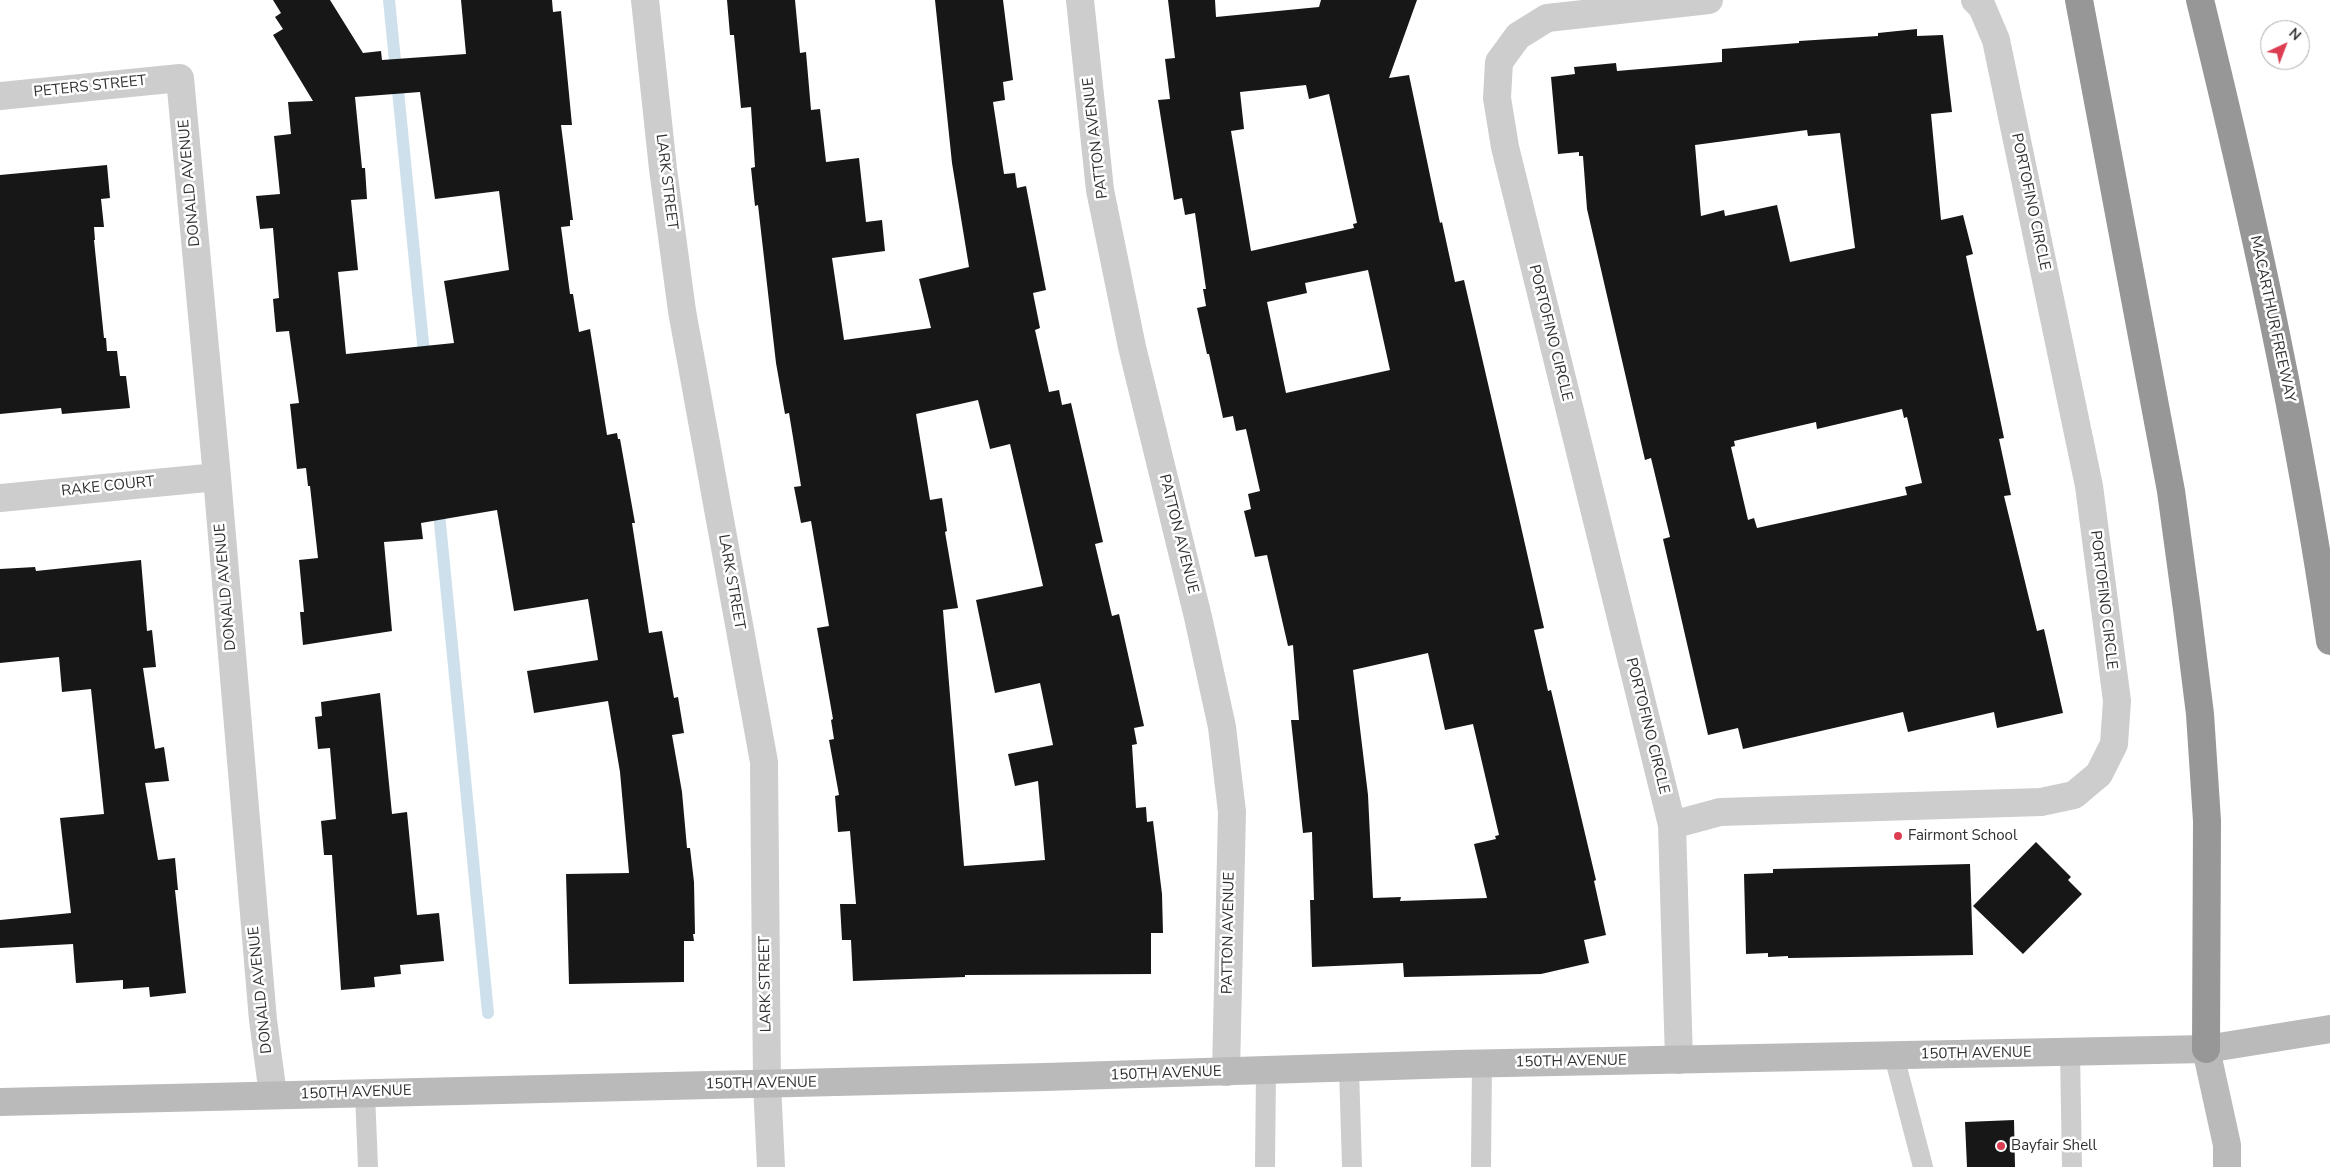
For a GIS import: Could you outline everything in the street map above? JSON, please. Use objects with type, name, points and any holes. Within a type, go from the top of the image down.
[{"type":"highway","points":[[2079,0],[2171,491],[2200,714],[2206,821],[2206,1049]]},
{"type":"highway","name":"MACARTHUR FREEWAY","points":[[2200,0],[2246,193],[2285,378],[2319,565],[2330,641]]},
{"type":"street","name":"LARK STREET","points":[[645,0],[663,168],[682,311],[764,762],[767,1084],[771,1167]]},
{"type":"street","name":"PATTON AVENUE","points":[[1080,0],[1102,200],[1132,347],[1198,617],[1222,728],[1232,812],[1226,1072]]},
{"type":"street","name":"PORTOFINO CIRCLE","points":[[1679,1060],[1672,824],[1505,147],[1497,98],[1499,62],[1518,36],[1547,18],[1709,0]]},
{"type":"street","name":"PORTOFINO CIRCLE","points":[[1672,824],[1720,812],[2041,802],[2074,795],[2099,774],[2114,744],[2117,701],[2089,486],[1996,40],[1982,7],[1975,0]]},
{"type":"street","name":"PETERS STREET","points":[[0,96],[180,78]]},
{"type":"street","name":"DONALD AVENUE","points":[[180,78],[217,477],[263,1020],[273,1095]]},
{"type":"street","name":"RAKE COURT","points":[[0,498],[217,477]]},
{"type":"street","name":"150TH AVENUE","points":[[0,1102],[1226,1072],[1482,1063],[2206,1049],[2330,1028]]},
{"type":"street","points":[[2206,1049],[2227,1145],[2227,1167]]},
{"type":"lane","points":[[2070,1052],[2072,1167]]},
{"type":"lane","points":[[1894,1056],[1923,1167]]},
{"type":"lane","points":[[1481,1167],[1482,1063]]},
{"type":"lane","points":[[1349,1068],[1352,1167]]},
{"type":"lane","points":[[1266,1070],[1266,1167]]},
{"type":"lane","points":[[365,1093],[368,1167]]},
{"type":"building","points":[[273,0],[330,0],[363,53],[381,51],[382,60],[466,54],[461,0],[552,0],[553,12],[561,11],[572,125],[561,125],[573,220],[570,220],[570,226],[561,227],[570,294],[573,294],[579,332],[590,329],[607,435],[617,433],[618,439],[620,439],[635,523],[632,523],[649,633],[662,631],[674,698],[678,697],[684,733],[672,735],[682,792],[687,848],[690,848],[694,882],[695,934],[693,934],[694,941],[684,941],[684,982],[569,984],[566,874],[629,873],[620,772],[608,701],[534,713],[527,671],[598,660],[588,599],[514,611],[497,510],[421,523],[423,539],[384,542],[392,631],[303,645],[300,612],[304,612],[299,560],[318,558],[310,486],[308,486],[306,468],[297,469],[290,404],[299,403],[289,331],[276,332],[273,299],[279,298],[273,228],[260,229],[256,196],[280,194],[274,136],[291,134],[288,102],[313,101],[273,35],[283,29],[275,17],[281,13]],"holes":[[[420,92],[435,199],[499,191],[509,270],[444,281],[454,343],[346,354],[338,272],[358,270],[351,200],[367,199],[365,168],[362,168],[355,97]]]},
{"type":"building","points":[[727,0],[795,0],[800,53],[806,52],[811,110],[820,109],[826,162],[859,158],[866,222],[882,220],[885,251],[832,258],[844,340],[931,328],[919,279],[969,267],[952,163],[935,0],[1003,0],[1013,80],[1003,82],[1005,100],[993,102],[1004,174],[1015,173],[1017,188],[1026,186],[1046,290],[1033,293],[1040,328],[1035,330],[1049,392],[1059,390],[1062,405],[1071,403],[1103,542],[1095,544],[1112,616],[1119,614],[1144,726],[1134,728],[1137,744],[1132,745],[1136,808],[1146,807],[1147,822],[1153,821],[1162,894],[1163,933],[1151,933],[1151,974],[965,975],[965,977],[853,981],[851,940],[842,940],[840,904],[856,904],[850,831],[838,832],[835,796],[839,795],[829,740],[834,739],[831,720],[833,719],[817,628],[829,626],[811,521],[801,523],[794,487],[801,486],[789,413],[785,414],[776,363],[758,205],[755,206],[751,168],[755,167],[751,107],[741,108],[734,35],[730,35]],"holes":[[[978,400],[990,449],[1010,444],[1043,586],[976,600],[995,693],[1040,683],[1053,745],[1008,754],[1015,786],[1038,781],[1045,860],[964,866],[943,610],[958,608],[945,532],[947,531],[942,498],[930,500],[916,414]]]},
{"type":"building","points":[[1168,0],[1215,0],[1216,17],[1319,7],[1321,0],[1417,0],[1389,78],[1409,75],[1440,223],[1442,222],[1455,282],[1464,280],[1544,628],[1534,630],[1548,691],[1551,690],[1596,880],[1594,881],[1606,935],[1584,940],[1589,963],[1541,974],[1404,977],[1403,963],[1312,967],[1310,900],[1314,900],[1312,832],[1303,833],[1291,720],[1299,720],[1293,645],[1288,646],[1267,555],[1255,557],[1244,511],[1251,509],[1248,494],[1260,491],[1246,429],[1236,431],[1233,416],[1223,418],[1209,354],[1207,354],[1197,308],[1206,306],[1203,289],[1206,289],[1195,213],[1185,215],[1182,198],[1174,200],[1158,100],[1170,99],[1165,59],[1175,58]],"holes":[[[1306,85],[1309,99],[1329,94],[1357,223],[1353,224],[1354,228],[1251,251],[1231,131],[1244,129],[1240,92]],[[1368,270],[1390,370],[1286,393],[1267,302],[1307,293],[1305,283]],[[1428,653],[1445,730],[1473,724],[1499,835],[1495,836],[1496,839],[1474,844],[1487,898],[1400,901],[1401,897],[1373,898],[1368,795],[1353,670]]]},
{"type":"building","points":[[1917,29],[1917,36],[1943,35],[1952,112],[1931,114],[1941,220],[1963,215],[1973,254],[1966,256],[2004,438],[1999,439],[2011,495],[2004,496],[2037,631],[2044,629],[2063,713],[1997,728],[1994,712],[1908,732],[1903,712],[1743,749],[1738,728],[1708,735],[1663,539],[1670,537],[1651,458],[1645,460],[1587,209],[1583,156],[1579,156],[1579,152],[1558,154],[1551,77],[1575,74],[1574,67],[1616,63],[1617,71],[1722,62],[1722,49],[1799,43],[1799,41],[1878,36],[1878,33]],"holes":[[[1807,130],[1808,136],[1840,133],[1855,248],[1790,262],[1777,205],[1725,216],[1724,210],[1701,216],[1695,145]],[[1902,409],[1904,418],[1907,417],[1922,483],[1905,487],[1907,495],[1757,528],[1754,518],[1748,520],[1731,447],[1735,446],[1734,441],[1816,422],[1817,429]]]},
{"type":"building","points":[[107,165],[110,198],[101,199],[104,227],[94,227],[94,240],[104,338],[106,338],[107,351],[117,351],[120,376],[126,376],[130,408],[62,414],[61,408],[0,414],[0,175]]},
{"type":"building","points":[[141,560],[147,631],[152,630],[156,667],[143,668],[155,749],[164,747],[169,781],[145,783],[158,860],[175,858],[178,890],[175,890],[186,993],[150,997],[149,987],[123,989],[123,980],[76,983],[73,944],[0,948],[0,920],[71,913],[60,818],[104,814],[91,689],[62,692],[59,657],[0,663],[0,569],[35,567],[36,571]]},
{"type":"building","points":[[380,693],[392,814],[407,812],[417,915],[439,913],[444,961],[400,965],[401,974],[374,977],[375,987],[341,990],[332,855],[324,855],[321,821],[336,819],[330,748],[318,749],[315,717],[322,716],[321,702]]},
{"type":"building","points":[[2036,842],[2071,877],[2068,880],[2082,894],[2023,954],[1973,906]]},
{"type":"building","points":[[1970,864],[1973,955],[1788,958],[1788,956],[1768,957],[1768,953],[1746,954],[1744,874],[1773,873],[1773,869]]},
{"type":"building","points":[[2014,1120],[2015,1167],[1967,1167],[1965,1122]]},
{"type":"waterway","points":[[389,0],[425,363]]},
{"type":"waterway","points":[[438,503],[488,1013]]},
{"type":"place","name":"Fairmont School","points":[[1898,836]]},
{"type":"place","name":"Bayfair Shell","points":[[2001,1146]]}]
